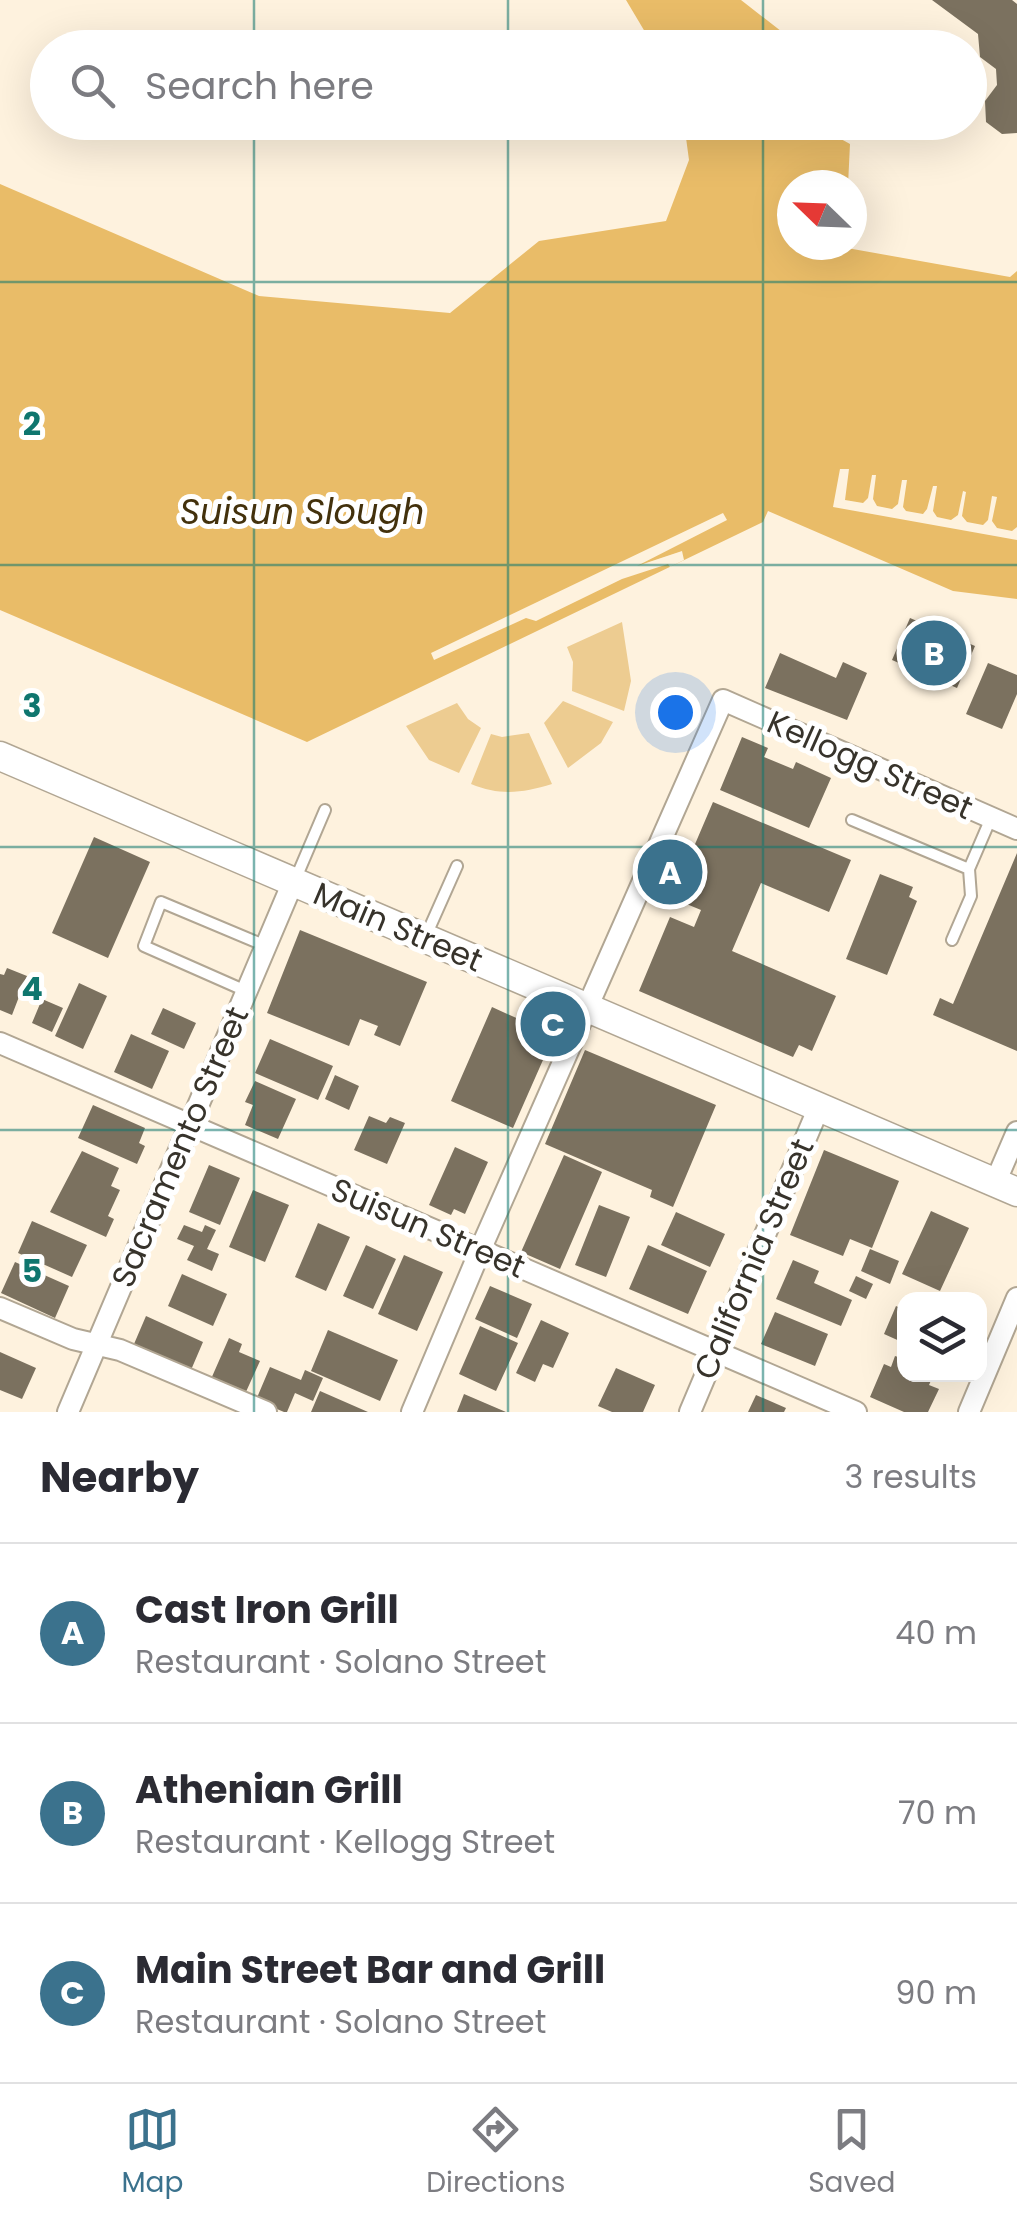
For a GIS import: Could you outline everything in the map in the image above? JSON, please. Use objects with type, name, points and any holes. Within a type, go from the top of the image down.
[{"type":"main road","name":"Main Street","points":[[0,756],[1006,1188]]},
{"type":"street","name":"Kellogg Street","points":[[587,1007],[722,700],[1017,829]]},
{"type":"street","name":"Sacramento Street","points":[[68,1412],[294,882]]},
{"type":"street","points":[[412,1412],[587,1007]]},
{"type":"street","name":"Suisun Street","points":[[0,1043],[856,1412]]},
{"type":"street","name":"California Street","points":[[690,1412],[818,1107]]},
{"type":"street","points":[[1006,1188],[1017,1132]]},
{"type":"street","points":[[969,1412],[1017,1298]]},
{"type":"street","points":[[0,1308],[73,1340],[120,1350],[266,1412]]},
{"type":"lane","points":[[294,882],[325,810]]},
{"type":"lane","points":[[952,940],[971,896],[969,869],[991,818]]},
{"type":"lane","points":[[852,820],[969,869]]},
{"type":"lane","points":[[425,938],[457,866]]},
{"type":"lane","points":[[246,991],[144,946],[161,902],[266,946]]},
{"type":"shaded area","points":[[622,622],[631,681],[624,711],[572,691],[573,662],[567,647]]},
{"type":"shaded area","points":[[563,701],[613,722],[601,743],[568,768],[544,723]]},
{"type":"shaded area","points":[[457,703],[468,719],[481,728],[459,773],[429,760],[406,726]]},
{"type":"shaded area","points":[[529,733],[552,784],[512,792],[471,784],[491,734],[502,737]]},
{"type":"water","points":[[626,0],[741,0],[780,30],[644,30]]},
{"type":"water","name":"Suisun Slough","points":[[686,140],[843,140],[850,144],[849,170],[777,170],[777,260],[867,260],[867,252],[1010,277],[1017,271],[1017,599],[953,591],[768,511],[763,522],[307,742],[0,610],[0,184],[259,296],[450,313],[539,241],[666,221],[689,160]]},
{"type":"pier","points":[[840,469],[849,469],[845,500],[863,503],[868,498],[872,475],[876,475],[873,499],[877,506],[892,509],[898,504],[902,480],[907,480],[903,507],[906,511],[923,514],[933,486],[937,486],[933,511],[937,517],[951,520],[958,515],[963,491],[966,492],[962,516],[967,522],[983,525],[988,520],[992,496],[997,497],[992,521],[997,528],[1012,531],[1017,527],[1017,540],[833,507]]},
{"type":"pier","points":[[723,513],[727,520],[637,566],[682,551],[684,560],[622,579],[536,621],[526,618],[434,660],[431,653]]},
{"type":"building","points":[[932,0],[1012,0],[1017,4],[1017,133],[1002,134],[987,123],[987,98],[997,85],[996,69],[987,62],[987,30],[973,30]]},
{"type":"building","points":[[910,618],[975,646],[957,688],[892,660]]},
{"type":"building","points":[[780,653],[836,678],[843,662],[867,673],[847,720],[765,688]]},
{"type":"building","points":[[988,663],[1017,675],[1017,694],[1002,729],[966,714]]},
{"type":"building","points":[[742,737],[768,748],[764,757],[793,769],[796,762],[831,778],[809,828],[720,790]]},
{"type":"building","points":[[713,802],[851,860],[829,912],[761,883],[732,951],[836,996],[812,1051],[799,1045],[793,1057],[639,991],[670,917],[694,927],[701,910],[672,898]]},
{"type":"building","points":[[94,837],[150,862],[108,958],[52,933]]},
{"type":"building","points":[[1017,853],[1017,1051],[933,1015],[940,998],[953,1004]]},
{"type":"building","points":[[880,874],[913,887],[909,897],[917,901],[887,975],[846,959]]},
{"type":"building","points":[[300,930],[427,982],[400,1046],[374,1035],[378,1026],[360,1019],[349,1046],[267,1013]]},
{"type":"building","points":[[7,968],[27,976],[12,1015],[0,1010],[0,974],[4,975]]},
{"type":"building","points":[[79,983],[107,996],[83,1049],[55,1036]]},
{"type":"building","points":[[42,999],[63,1008],[52,1032],[32,1023]]},
{"type":"building","points":[[492,1007],[554,1035],[513,1128],[451,1101]]},
{"type":"building","points":[[163,1008],[196,1023],[184,1049],[151,1034]]},
{"type":"building","points":[[131,1034],[169,1051],[152,1089],[114,1072]]},
{"type":"building","points":[[270,1039],[333,1066],[318,1100],[255,1073]]},
{"type":"building","points":[[585,1050],[716,1105],[673,1207],[650,1197],[652,1190],[545,1144]]},
{"type":"building","points":[[335,1075],[359,1086],[349,1110],[325,1099]]},
{"type":"building","points":[[255,1081],[296,1099],[278,1139],[245,1125],[253,1105],[245,1102]]},
{"type":"building","points":[[93,1105],[145,1128],[139,1143],[145,1146],[137,1164],[78,1138]]},
{"type":"building","points":[[369,1116],[386,1123],[390,1117],[405,1123],[387,1164],[354,1150]]},
{"type":"building","points":[[455,1147],[488,1162],[465,1214],[454,1209],[451,1215],[429,1205]]},
{"type":"building","points":[[824,1150],[899,1181],[872,1248],[850,1239],[843,1256],[790,1235]]},
{"type":"building","points":[[82,1151],[119,1168],[111,1186],[120,1190],[108,1216],[114,1219],[106,1237],[50,1212]]},
{"type":"building","points":[[564,1155],[602,1172],[560,1269],[521,1252]]},
{"type":"building","points":[[209,1165],[240,1178],[220,1225],[189,1212]]},
{"type":"building","points":[[253,1190],[289,1205],[265,1262],[229,1247]]},
{"type":"building","points":[[599,1205],[630,1217],[606,1277],[575,1265]]},
{"type":"building","points":[[931,1211],[969,1228],[940,1291],[902,1274]]},
{"type":"building","points":[[676,1212],[725,1234],[710,1267],[661,1245]]},
{"type":"building","points":[[32,1221],[87,1245],[72,1277],[18,1253]]},
{"type":"building","points":[[318,1223],[350,1237],[326,1291],[295,1277]]},
{"type":"building","points":[[184,1225],[202,1232],[205,1225],[216,1230],[207,1249],[219,1254],[212,1271],[187,1260],[194,1246],[177,1239]]},
{"type":"building","points":[[366,1245],[396,1259],[373,1309],[343,1296]]},
{"type":"building","points":[[648,1245],[707,1271],[688,1314],[629,1289]]},
{"type":"building","points":[[870,1249],[899,1261],[890,1284],[861,1271]]},
{"type":"building","points":[[404,1255],[443,1272],[417,1331],[378,1314]]},
{"type":"building","points":[[793,1260],[819,1271],[814,1283],[852,1300],[841,1326],[776,1299]]},
{"type":"building","points":[[15,1262],[69,1286],[55,1318],[1,1293]]},
{"type":"building","points":[[182,1274],[227,1294],[213,1326],[168,1306]]},
{"type":"building","points":[[856,1276],[873,1284],[866,1299],[849,1291]]},
{"type":"building","points":[[490,1286],[532,1304],[517,1338],[475,1319]]},
{"type":"building","points":[[896,1306],[897,1340],[884,1334]]},
{"type":"building","points":[[775,1312],[828,1334],[815,1366],[761,1344]]},
{"type":"building","points":[[146,1316],[203,1342],[191,1370],[134,1344]]},
{"type":"building","points":[[541,1320],[569,1333],[553,1368],[543,1364],[535,1382],[516,1373]]},
{"type":"building","points":[[480,1326],[518,1343],[496,1391],[459,1374]]},
{"type":"building","points":[[328,1330],[398,1360],[380,1401],[311,1371]]},
{"type":"building","points":[[229,1338],[242,1344],[239,1352],[260,1361],[245,1394],[211,1379]]},
{"type":"building","points":[[0,1352],[36,1368],[22,1399],[0,1390]]},
{"type":"building","points":[[897,1357],[897,1382],[930,1382],[929,1385],[939,1389],[928,1412],[904,1412],[870,1397],[884,1364],[891,1367]]},
{"type":"building","points":[[270,1367],[301,1380],[305,1370],[323,1378],[313,1401],[295,1393],[284,1412],[256,1400]]},
{"type":"building","points":[[616,1368],[655,1385],[643,1412],[612,1412],[598,1406]]},
{"type":"building","points":[[320,1391],[368,1412],[311,1412]]},
{"type":"building","points":[[464,1394],[506,1412],[457,1412]]},
{"type":"building","points":[[756,1395],[786,1408],[784,1412],[748,1412]]},
{"type":"place","name":"Athenian Grill","points":[[934,653]]},
{"type":"place","name":"Cast Iron Grill","points":[[670,872]]},
{"type":"place","name":"Main Street Bar and Grill","points":[[553,1024]]}]
